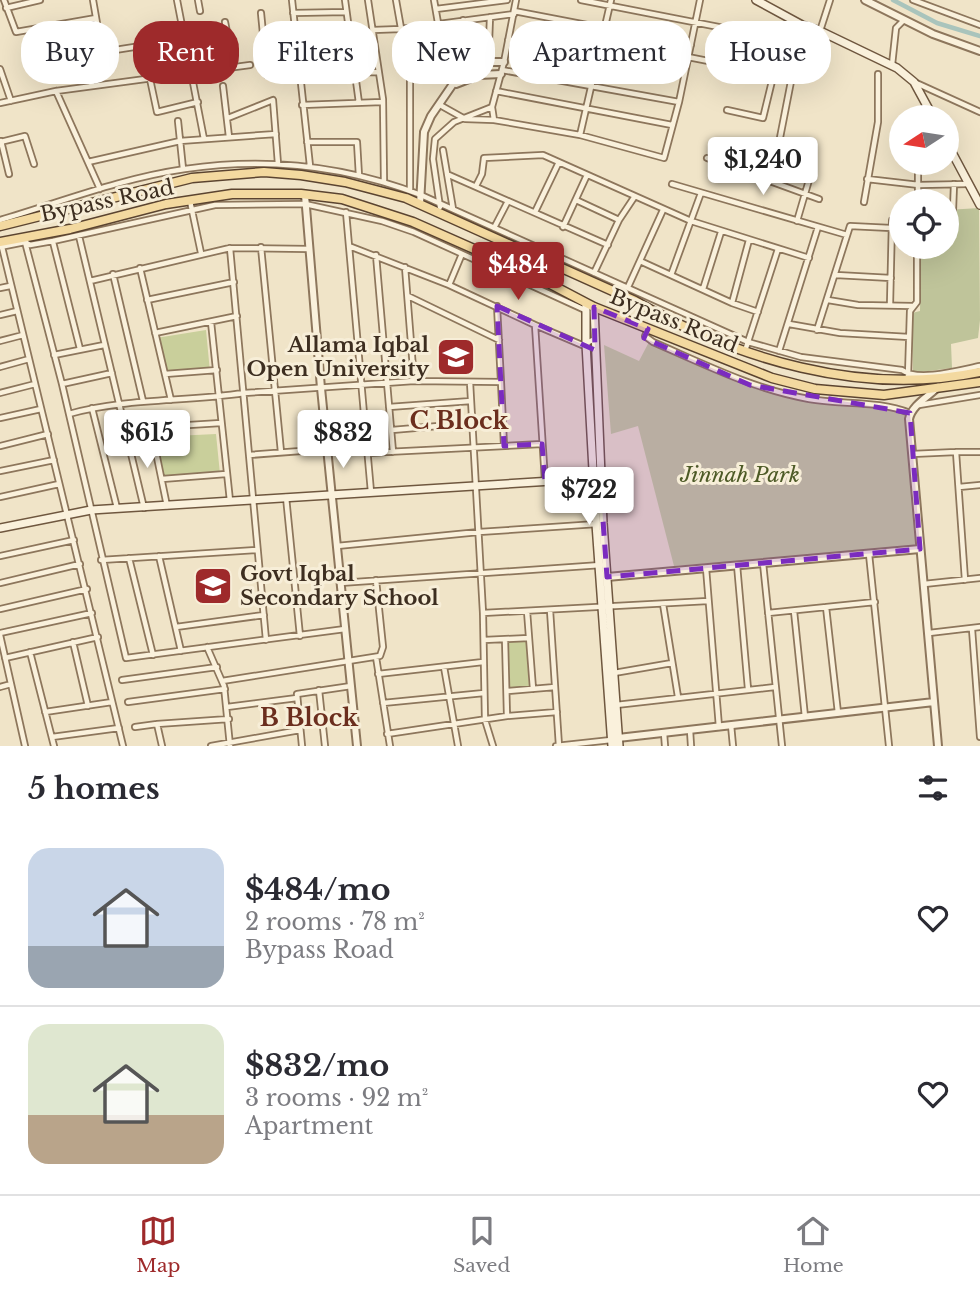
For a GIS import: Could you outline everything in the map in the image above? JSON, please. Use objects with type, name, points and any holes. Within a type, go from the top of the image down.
[{"type":"main road","points":[[756,0],[795,21]]},
{"type":"main road","points":[[831,36],[892,65],[914,82],[926,105]]},
{"type":"main road","points":[[959,165],[977,194],[980,205]]},
{"type":"main road","points":[[0,226],[157,185],[228,174],[264,172],[301,175],[352,183],[421,200],[595,276],[669,320],[747,346],[803,369],[907,378],[957,377],[980,372]]},
{"type":"main road","points":[[348,201],[356,192],[352,183]]},
{"type":"main road","points":[[364,204],[359,193],[368,187]]},
{"type":"main road","name":"Bypass Road","points":[[1,245],[146,209],[191,205],[232,194],[348,201],[413,222],[535,276],[590,309],[736,365],[815,389],[884,395],[980,382]]},
{"type":"main road","points":[[590,309],[595,339],[599,523],[615,742]]},
{"type":"main road","points":[[590,309],[586,344],[597,478]]},
{"type":"main road","points":[[905,392],[907,378]]},
{"type":"main road","points":[[0,528],[91,510],[597,478]]},
{"type":"main road","points":[[602,565],[607,577],[605,607],[614,673],[615,742]]},
{"type":"street","points":[[4,0],[14,30],[19,33],[96,18]]},
{"type":"street","points":[[6,8],[40,0]]},
{"type":"street","points":[[93,0],[97,21]]},
{"type":"street","points":[[177,0],[181,21]]},
{"type":"street","points":[[198,0],[200,11]]},
{"type":"street","points":[[292,0],[294,21]]},
{"type":"street","points":[[345,0],[348,21]]},
{"type":"street","points":[[368,0],[372,21]]},
{"type":"street","points":[[396,0],[400,21]]},
{"type":"street","points":[[434,0],[438,21]]},
{"type":"street","points":[[436,9],[507,0]]},
{"type":"street","points":[[494,120],[492,107],[516,0]]},
{"type":"street","points":[[581,0],[611,3],[705,24]]},
{"type":"street","points":[[691,45],[700,0]]},
{"type":"street","points":[[823,21],[830,0]]},
{"type":"street","points":[[865,0],[933,34],[980,51]]},
{"type":"street","points":[[913,0],[980,26]]},
{"type":"street","points":[[607,21],[611,3]]},
{"type":"street","points":[[293,13],[346,12]]},
{"type":"street","points":[[455,21],[514,12],[562,21]]},
{"type":"street","points":[[261,13],[262,21]]},
{"type":"street","points":[[0,19],[9,15]]},
{"type":"street","points":[[463,20],[466,45],[489,43],[490,17]]},
{"type":"street","points":[[892,65],[896,29],[904,20]]},
{"type":"street","points":[[421,200],[424,132],[431,116],[469,64],[504,62]]},
{"type":"street","points":[[239,66],[250,65]]},
{"type":"street","points":[[378,65],[384,182]]},
{"type":"street","points":[[0,69],[10,101]]},
{"type":"street","points":[[454,85],[479,75],[502,72],[593,85],[679,102]]},
{"type":"street","points":[[863,202],[878,122],[877,74]]},
{"type":"street","points":[[0,103],[56,91],[133,80]]},
{"type":"street","points":[[914,82],[980,112]]},
{"type":"street","points":[[151,84],[157,112],[198,102]]},
{"type":"street","points":[[194,84],[204,139]]},
{"type":"street","points":[[300,84],[310,166]]},
{"type":"street","points":[[356,84],[359,103]]},
{"type":"street","points":[[410,191],[411,84]]},
{"type":"street","points":[[440,105],[466,119],[494,120],[580,135],[664,158],[682,84]]},
{"type":"street","points":[[727,110],[763,118],[772,84]]},
{"type":"street","points":[[766,167],[777,153],[790,84]]},
{"type":"street","points":[[580,135],[593,85]]},
{"type":"street","points":[[223,86],[229,137]]},
{"type":"street","points":[[56,91],[100,188]]},
{"type":"street","points":[[496,91],[672,125]]},
{"type":"street","points":[[228,118],[273,100],[278,164]]},
{"type":"street","points":[[302,105],[382,102]]},
{"type":"street","points":[[492,107],[454,122],[435,139],[433,159],[440,209],[453,209],[595,276],[628,286],[645,297],[747,346],[825,361],[901,370],[907,378]]},
{"type":"street","points":[[178,121],[183,169]]},
{"type":"street","points":[[89,162],[180,141],[276,134]]},
{"type":"street","points":[[9,174],[0,141],[25,136],[34,164]]},
{"type":"street","points":[[307,142],[357,142],[359,176]]},
{"type":"street","points":[[731,143],[782,175]]},
{"type":"street","points":[[443,150],[453,209]]},
{"type":"street","points":[[476,186],[482,174],[484,158],[543,155],[691,221],[808,258]]},
{"type":"street","points":[[707,159],[819,199]]},
{"type":"street","points":[[535,212],[558,162]]},
{"type":"street","points":[[0,220],[100,188],[183,169],[278,164],[310,166],[384,182],[410,191],[421,200]]},
{"type":"street","points":[[449,175],[608,245]]},
{"type":"street","points":[[563,227],[587,175]]},
{"type":"street","points":[[919,175],[919,189]]},
{"type":"street","points":[[867,179],[919,185],[969,184]]},
{"type":"street","points":[[797,221],[809,180]]},
{"type":"street","points":[[672,184],[847,236]]},
{"type":"street","points":[[954,184],[954,189]]},
{"type":"street","points":[[671,275],[701,193]]},
{"type":"street","points":[[595,276],[619,220],[635,196]]},
{"type":"street","points":[[357,746],[305,199],[414,232],[590,309]]},
{"type":"street","points":[[576,200],[619,220]]},
{"type":"street","points":[[494,228],[508,201]]},
{"type":"street","points":[[123,746],[87,589],[1,245],[53,242],[191,205],[201,253]]},
{"type":"street","points":[[628,286],[663,210]]},
{"type":"street","points":[[346,212],[371,492]]},
{"type":"street","points":[[817,330],[850,226],[889,229]]},
{"type":"street","points":[[779,351],[818,227]]},
{"type":"street","points":[[703,289],[721,232]]},
{"type":"street","points":[[79,236],[144,508]]},
{"type":"street","points":[[732,303],[749,240]]},
{"type":"street","points":[[25,242],[62,384],[126,658],[345,629]]},
{"type":"street","points":[[53,242],[80,349]]},
{"type":"street","points":[[349,246],[449,285],[536,325],[586,344],[595,339]]},
{"type":"street","points":[[261,247],[281,452]]},
{"type":"street","points":[[90,281],[230,248],[309,249]]},
{"type":"street","points":[[230,248],[266,640]]},
{"type":"street","points":[[747,346],[778,249]]},
{"type":"street","points":[[449,285],[462,254]]},
{"type":"street","points":[[376,255],[393,452]]},
{"type":"street","points":[[890,305],[891,259]]},
{"type":"street","points":[[907,378],[910,311],[917,302],[917,259]]},
{"type":"street","points":[[640,261],[758,312]]},
{"type":"street","points":[[405,267],[414,381]]},
{"type":"street","points":[[140,268],[171,400]]},
{"type":"street","points":[[113,274],[143,401]]},
{"type":"street","points":[[836,275],[891,278]]},
{"type":"street","points":[[148,300],[234,282]]},
{"type":"street","points":[[0,288],[10,286]]},
{"type":"street","points":[[408,296],[499,340]]},
{"type":"street","points":[[828,300],[858,305],[914,306]]},
{"type":"street","points":[[497,306],[504,446]]},
{"type":"street","points":[[0,315],[17,311]]},
{"type":"street","points":[[155,333],[237,316]]},
{"type":"street","points":[[211,322],[230,502]]},
{"type":"street","points":[[789,324],[871,336],[909,337]]},
{"type":"street","points":[[536,325],[545,481]]},
{"type":"street","points":[[648,329],[645,336],[653,342],[750,385],[808,399],[892,406],[909,414]]},
{"type":"street","points":[[0,341],[23,335]]},
{"type":"street","points":[[54,355],[104,345]]},
{"type":"street","points":[[0,367],[29,359]]},
{"type":"street","points":[[907,378],[980,366]]},
{"type":"street","points":[[165,374],[217,370]]},
{"type":"street","points":[[62,384],[112,373]]},
{"type":"street","points":[[69,414],[118,403],[244,393],[414,381],[501,382]]},
{"type":"street","points":[[470,382],[483,613],[485,720],[493,746]]},
{"type":"street","points":[[0,393],[35,384]]},
{"type":"street","points":[[938,746],[909,414],[939,386]]},
{"type":"street","points":[[916,406],[980,395]]},
{"type":"street","points":[[390,407],[471,401]]},
{"type":"street","points":[[92,408],[117,509]]},
{"type":"street","points":[[0,418],[41,409]]},
{"type":"street","points":[[125,429],[221,423]]},
{"type":"street","points":[[392,430],[473,423]]},
{"type":"street","points":[[150,428],[167,506]]},
{"type":"street","points":[[0,446],[48,434]]},
{"type":"street","points":[[367,453],[542,444]]},
{"type":"street","points":[[249,455],[327,449]]},
{"type":"street","points":[[957,452],[965,580]]},
{"type":"street","points":[[911,454],[980,452]]},
{"type":"street","points":[[0,471],[54,460]]},
{"type":"street","points":[[162,479],[226,474]]},
{"type":"street","points":[[0,497],[59,484]]},
{"type":"street","points":[[959,487],[980,485]]},
{"type":"street","points":[[286,497],[300,636]]},
{"type":"street","points":[[337,546],[599,523]]},
{"type":"street","points":[[0,556],[74,540]]},
{"type":"street","points":[[607,577],[920,549]]},
{"type":"street","points":[[101,560],[258,550]]},
{"type":"street","points":[[869,554],[889,746]]},
{"type":"street","points":[[159,556],[181,651]]},
{"type":"street","points":[[129,558],[153,654]]},
{"type":"street","points":[[763,563],[782,746]]},
{"type":"street","points":[[0,583],[80,564]]},
{"type":"street","points":[[340,583],[602,565]]},
{"type":"street","points":[[737,565],[748,689]]},
{"type":"street","points":[[706,568],[719,727]]},
{"type":"street","points":[[923,584],[980,578]]},
{"type":"street","points":[[222,681],[348,663],[382,655],[376,580]]},
{"type":"street","points":[[0,609],[87,589]]},
{"type":"street","points":[[483,613],[708,601]]},
{"type":"street","points":[[768,613],[875,602]]},
{"type":"street","points":[[663,604],[678,697]]},
{"type":"street","points":[[827,607],[838,713]]},
{"type":"street","points":[[551,610],[558,746],[615,742],[664,733],[934,702]]},
{"type":"street","points":[[527,611],[533,689]]},
{"type":"street","points":[[794,611],[805,717]]},
{"type":"street","points":[[25,746],[0,634],[92,613]]},
{"type":"street","points":[[176,628],[264,615]]},
{"type":"street","points":[[929,633],[980,628]]},
{"type":"street","points":[[972,629],[980,737]]},
{"type":"street","points":[[5,659],[97,637]]},
{"type":"street","points":[[484,640],[529,638]]},
{"type":"street","points":[[505,639],[507,716]]},
{"type":"street","points":[[73,642],[88,706]]},
{"type":"street","points":[[207,647],[225,689],[230,744]]},
{"type":"street","points":[[30,652],[54,746]]},
{"type":"street","points":[[376,657],[390,746]]},
{"type":"street","points":[[378,674],[483,662]]},
{"type":"street","points":[[614,673],[672,663]]},
{"type":"street","points":[[122,680],[217,667]]},
{"type":"street","points":[[444,667],[458,746]]},
{"type":"street","points":[[0,687],[11,684]]},
{"type":"street","points":[[302,746],[297,694],[351,685]]},
{"type":"street","points":[[507,691],[555,687]]},
{"type":"street","points":[[616,705],[775,687]]},
{"type":"street","points":[[128,702],[225,689]]},
{"type":"street","points":[[319,690],[325,746]]},
{"type":"street","points":[[383,703],[484,693]]},
{"type":"street","points":[[227,707],[297,698]]},
{"type":"street","points":[[45,712],[112,702]]},
{"type":"street","points":[[387,734],[507,716],[557,712]]},
{"type":"street","points":[[135,727],[229,719]]},
{"type":"street","points":[[157,724],[162,746]]},
{"type":"street","points":[[731,725],[733,746]]},
{"type":"street","points":[[52,737],[119,728]]},
{"type":"street","points":[[211,746],[300,730]]},
{"type":"street","points":[[690,730],[691,746]]},
{"type":"street","points":[[664,733],[665,746]]},
{"type":"highlighted area","points":[[497,306],[595,350],[594,307],[648,329],[644,338],[750,385],[910,413],[920,549],[607,577],[600,478],[545,481],[542,444],[504,446]]},
{"type":"green space","points":[[979,208],[978,338],[951,344],[952,368],[913,373],[912,313],[920,311],[921,259],[959,259],[959,209]]},
{"type":"green space","points":[[206,330],[210,372],[165,376],[156,338]]},
{"type":"green space","name":"Jinnah Park","points":[[649,342],[754,388],[790,397],[906,410],[917,547],[674,566],[638,426],[611,434],[604,345],[639,361]]},
{"type":"green space","points":[[216,434],[220,474],[162,479],[154,437]]},
{"type":"green space","points":[[508,641],[526,641],[529,686],[510,688]]},
{"type":"waterway","points":[[893,0],[937,23],[980,36]]},
{"type":"place","name":"Allama Iqbal Open University","points":[[456,357]]},
{"type":"place","name":"Govt Iqbal Secondary School","points":[[213,586]]},
{"type":"district","name":"C Block","points":[[459,420]]},
{"type":"district","name":"B Block","points":[[309,717]]}]
